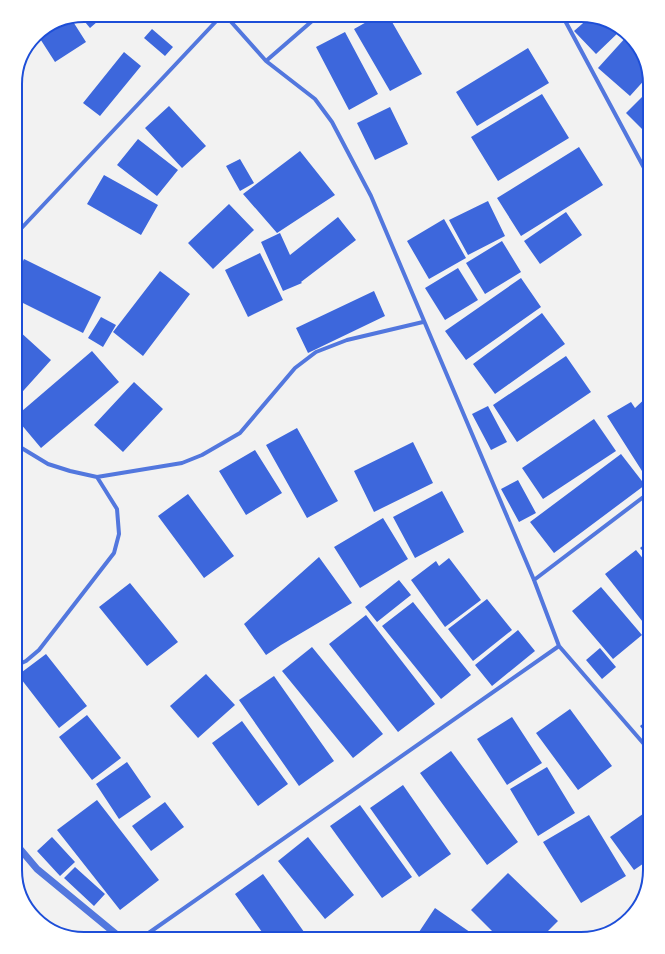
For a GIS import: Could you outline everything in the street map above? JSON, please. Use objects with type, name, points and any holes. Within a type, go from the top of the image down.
[{"type":"street","points":[[22,228],[217,22]]},
{"type":"street","points":[[230,22],[266,61],[315,99],[332,122],[370,196],[534,580],[559,646],[643,743]]},
{"type":"street","points":[[266,61],[311,22]]},
{"type":"street","points":[[566,22],[643,166]]},
{"type":"street","points":[[22,448],[48,464],[97,477],[182,463],[240,433],[295,368],[316,352],[347,340],[423,322]]},
{"type":"street","points":[[22,663],[39,650],[114,553],[120,534],[117,508],[97,477]]},
{"type":"street","points":[[534,580],[643,497]]},
{"type":"street","points":[[150,932],[559,646]]},
{"type":"street","points":[[22,851],[37,869],[114,932]]},
{"type":"building","points":[[85,22],[97,22],[90,28]]},
{"type":"building","points":[[366,22],[392,22],[422,74],[390,91],[354,29]]},
{"type":"building","points":[[585,22],[601,25],[617,34],[596,54],[574,31]]},
{"type":"building","points":[[74,23],[86,42],[55,62],[41,40],[53,30],[64,25]]},
{"type":"building","points":[[152,29],[173,47],[165,56],[144,38]]},
{"type":"building","points":[[345,32],[378,94],[349,110],[316,47]]},
{"type":"building","points":[[624,39],[635,53],[641,68],[643,82],[630,96],[598,68]]},
{"type":"building","points":[[528,48],[549,83],[477,126],[456,92]]},
{"type":"building","points":[[124,52],[141,66],[100,116],[83,103]]},
{"type":"building","points":[[542,94],[569,138],[498,181],[471,137]]},
{"type":"building","points":[[643,96],[643,130],[626,113]]},
{"type":"building","points":[[169,106],[206,146],[182,168],[145,128]]},
{"type":"building","points":[[390,107],[408,144],[375,160],[357,123]]},
{"type":"building","points":[[138,139],[178,170],[157,196],[117,165]]},
{"type":"building","points":[[579,147],[603,185],[521,236],[497,198]]},
{"type":"building","points":[[300,151],[335,195],[277,233],[243,194]]},
{"type":"building","points":[[240,159],[254,183],[240,191],[226,166]]},
{"type":"building","points":[[104,175],[158,205],[141,235],[87,204]]},
{"type":"building","points":[[488,201],[505,236],[468,255],[449,220]]},
{"type":"building","points":[[229,204],[254,230],[213,269],[188,243]]},
{"type":"building","points":[[566,212],[582,235],[540,264],[524,241]]},
{"type":"building","points":[[338,217],[356,240],[301,282],[302,283],[283,291],[261,242],[280,233],[290,255]]},
{"type":"building","points":[[444,219],[466,258],[429,279],[407,241]]},
{"type":"building","points":[[502,241],[521,272],[485,294],[466,263]]},
{"type":"building","points":[[260,253],[283,300],[248,317],[225,270]]},
{"type":"building","points":[[24,259],[101,297],[83,333],[22,302],[22,263]]},
{"type":"building","points":[[458,268],[478,300],[445,320],[425,288]]},
{"type":"building","points":[[160,271],[190,294],[143,356],[113,332]]},
{"type":"building","points":[[521,278],[541,307],[466,360],[445,331]]},
{"type":"building","points":[[374,291],[385,316],[308,353],[296,328]]},
{"type":"building","points":[[542,313],[565,344],[495,394],[473,364]]},
{"type":"building","points":[[101,317],[116,325],[103,347],[88,338]]},
{"type":"building","points":[[22,334],[51,360],[22,392]]},
{"type":"building","points":[[92,351],[119,382],[41,448],[22,425],[22,411]]},
{"type":"building","points":[[566,356],[591,392],[517,442],[493,405]]},
{"type":"building","points":[[134,382],[163,409],[123,452],[94,425]]},
{"type":"building","points":[[643,401],[642,471],[607,416],[631,402],[635,408]]},
{"type":"building","points":[[488,406],[507,442],[491,450],[472,414]]},
{"type":"building","points":[[594,419],[616,451],[543,499],[522,468]]},
{"type":"building","points":[[297,428],[338,501],[307,518],[266,445]]},
{"type":"building","points":[[413,442],[433,483],[374,512],[354,471]]},
{"type":"building","points":[[255,450],[282,493],[246,515],[219,471]]},
{"type":"building","points":[[621,454],[643,482],[643,486],[554,553],[530,522]]},
{"type":"building","points":[[518,480],[536,513],[519,522],[501,489]]},
{"type":"building","points":[[442,491],[464,532],[415,558],[393,517]]},
{"type":"building","points":[[188,494],[234,556],[204,578],[158,516]]},
{"type":"building","points":[[383,518],[408,559],[360,588],[334,547]]},
{"type":"building","points":[[636,550],[643,558],[643,622],[605,574]]},
{"type":"building","points":[[319,557],[352,603],[266,655],[244,624]]},
{"type":"building","points":[[449,558],[481,600],[445,627],[411,580],[436,561],[439,566]]},
{"type":"building","points":[[399,580],[411,595],[377,622],[365,607]]},
{"type":"building","points":[[130,583],[178,642],[147,666],[99,607]]},
{"type":"building","points":[[601,587],[642,635],[613,659],[572,611]]},
{"type":"building","points":[[487,599],[512,630],[473,661],[448,629]]},
{"type":"building","points":[[413,602],[471,675],[441,699],[382,626]]},
{"type":"building","points":[[366,615],[435,704],[398,732],[329,644]]},
{"type":"building","points":[[518,630],[535,651],[492,686],[475,665]]},
{"type":"building","points":[[312,647],[383,734],[353,758],[282,671]]},
{"type":"building","points":[[600,648],[616,667],[602,679],[586,660]]},
{"type":"building","points":[[46,654],[87,706],[59,728],[22,680],[22,672]]},
{"type":"building","points":[[206,674],[235,705],[198,738],[170,706]]},
{"type":"building","points":[[274,676],[334,761],[299,786],[239,700]]},
{"type":"building","points":[[570,709],[612,766],[578,790],[536,733]]},
{"type":"building","points":[[87,715],[121,758],[92,780],[59,737]]},
{"type":"building","points":[[512,717],[542,763],[507,785],[477,739]]},
{"type":"building","points":[[242,721],[288,784],[258,806],[212,743]]},
{"type":"building","points":[[451,751],[518,842],[487,865],[420,773]]},
{"type":"building","points":[[127,762],[151,797],[119,819],[96,784]]},
{"type":"building","points":[[547,767],[575,813],[538,836],[510,789]]},
{"type":"building","points":[[403,785],[451,854],[419,877],[370,808]]},
{"type":"building","points":[[97,800],[159,880],[120,910],[57,830]]},
{"type":"building","points":[[165,802],[184,827],[151,851],[132,826]]},
{"type":"building","points":[[360,805],[412,877],[382,898],[330,826]]},
{"type":"building","points":[[643,814],[643,864],[634,870],[610,837]]},
{"type":"building","points":[[589,815],[626,876],[581,903],[543,842]]},
{"type":"building","points":[[52,837],[75,862],[60,876],[37,851]]},
{"type":"building","points":[[308,837],[354,895],[325,919],[278,861]]},
{"type":"building","points":[[75,867],[105,894],[94,906],[64,878]]},
{"type":"building","points":[[508,873],[558,921],[547,932],[493,932],[471,910]]},
{"type":"building","points":[[263,874],[304,932],[262,932],[235,894]]},
{"type":"building","points":[[435,908],[470,932],[419,932]]}]
